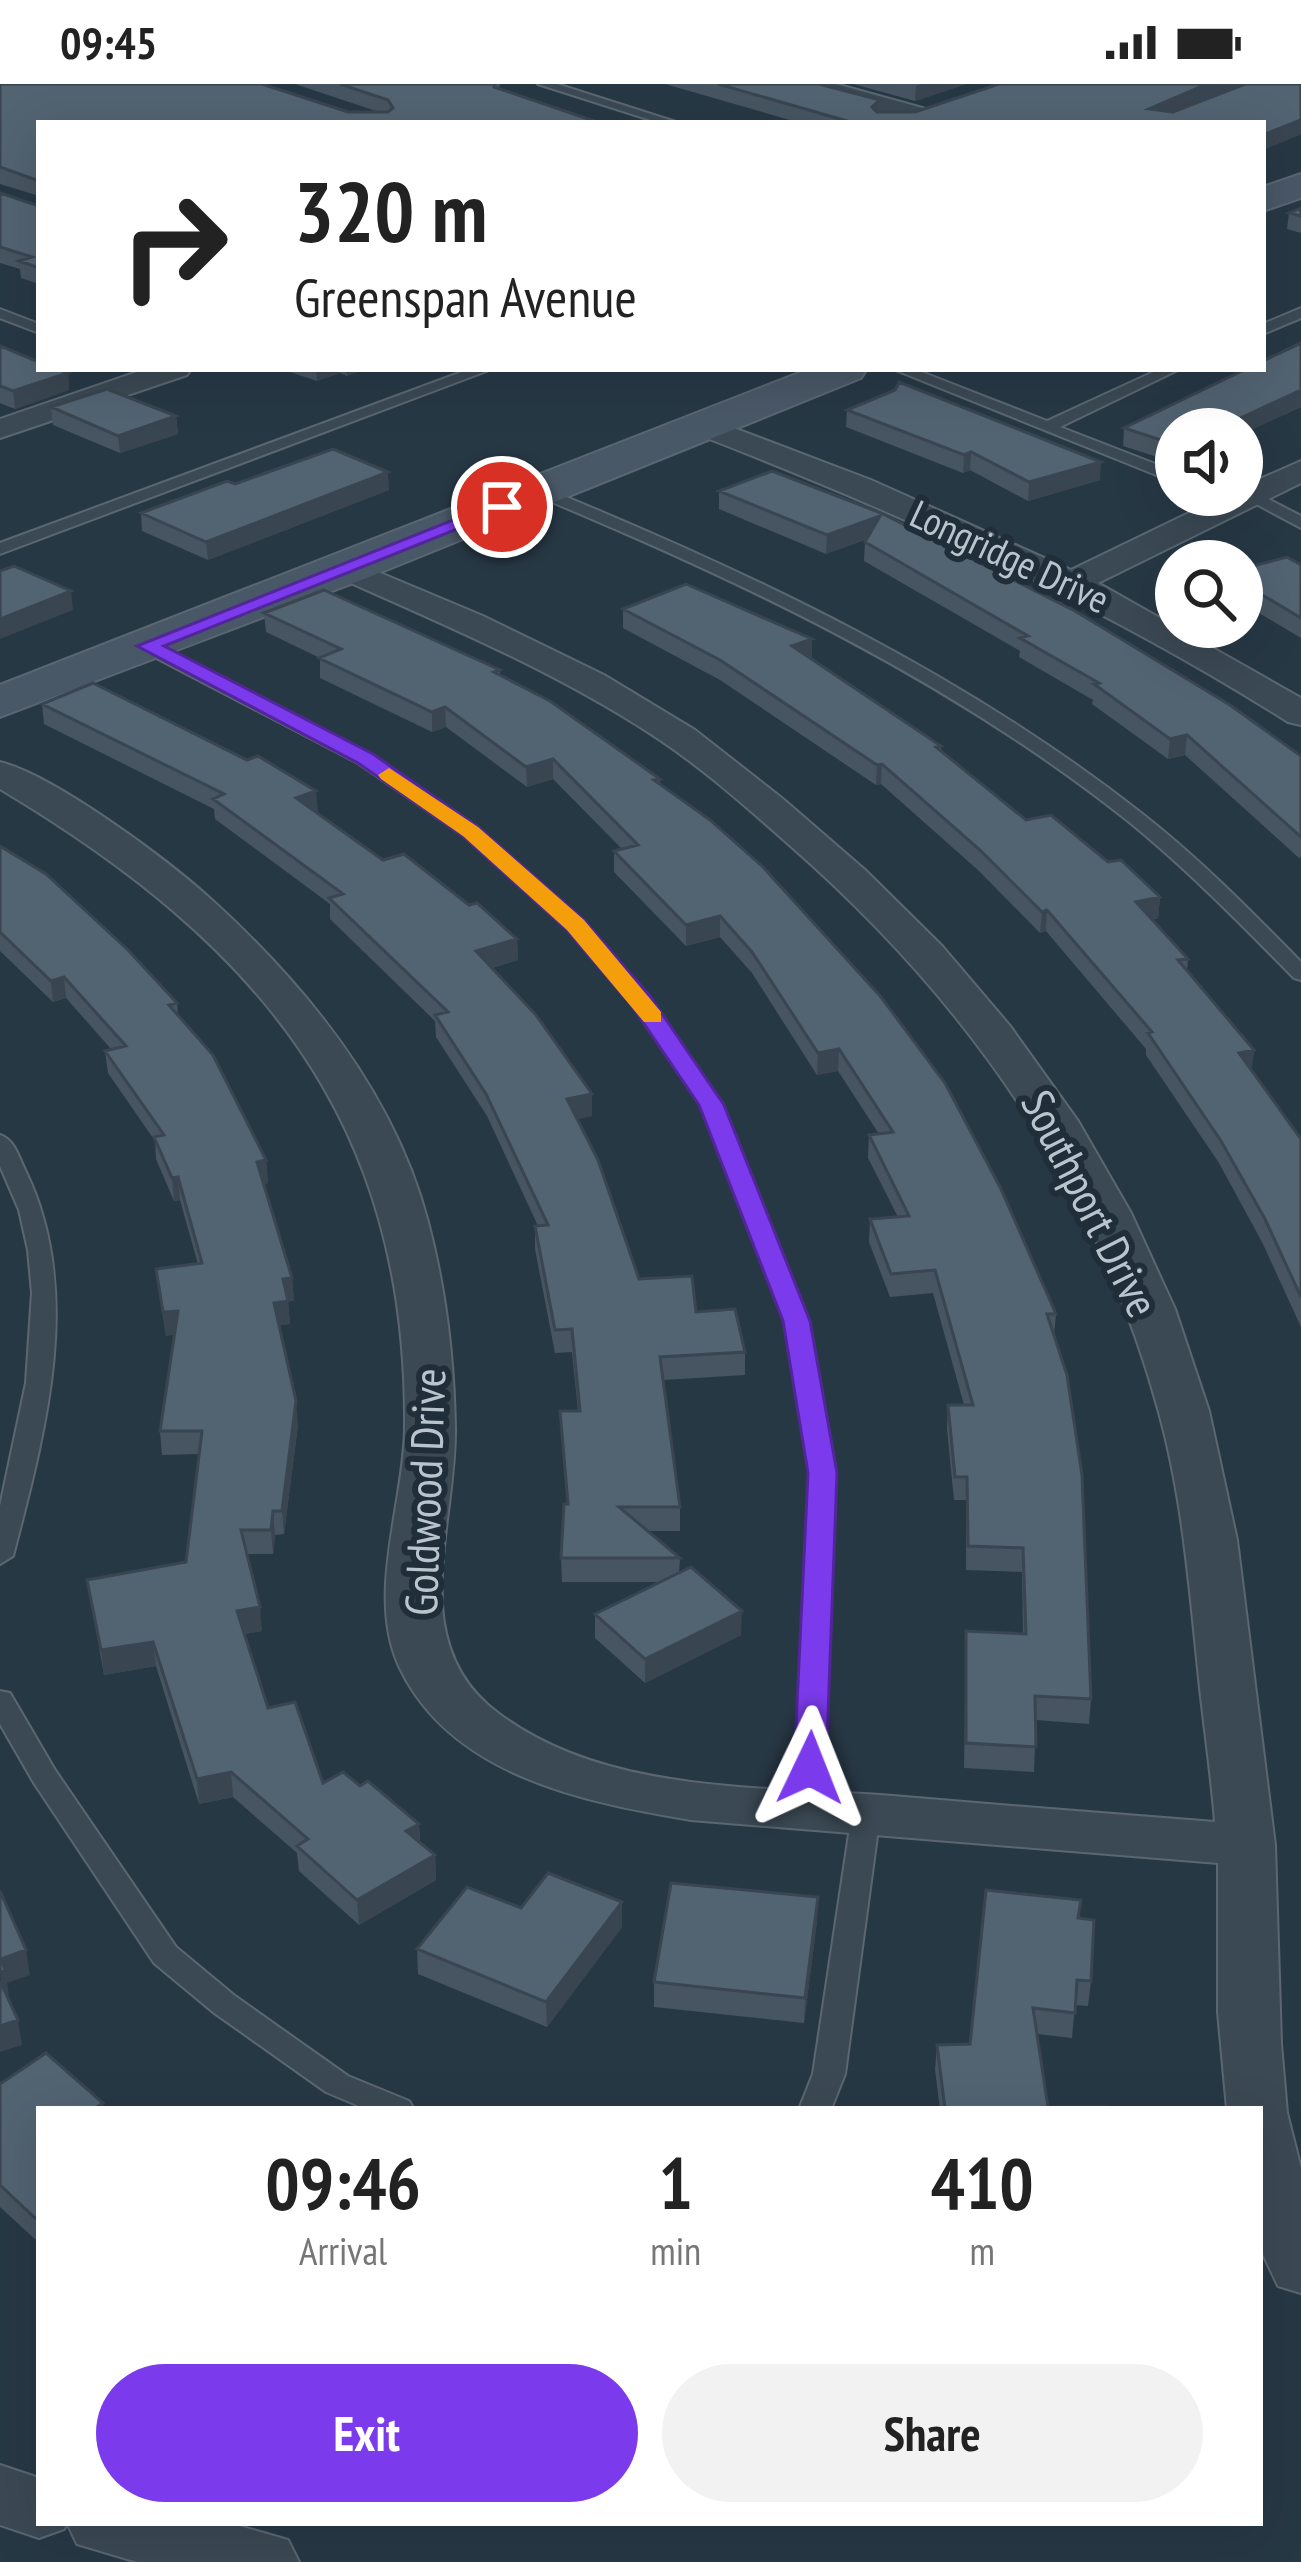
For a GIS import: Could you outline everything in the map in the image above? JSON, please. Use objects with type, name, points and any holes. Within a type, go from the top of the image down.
[{"type":"street","points":[[808,84],[928,110],[899,120]]},
{"type":"street","points":[[1266,199],[1301,185]]},
{"type":"street","points":[[0,429],[154,372]]},
{"type":"street","points":[[0,702],[839,372]]},
{"type":"street","name":"Longridge Drive","points":[[705,426],[924,514],[1074,582],[1301,714]]},
{"type":"street","points":[[1263,487],[1301,471]]},
{"type":"street","points":[[1074,582],[1200,516]]},
{"type":"street","name":"Southport Drive","points":[[347,569],[506,639],[673,731],[813,842],[904,927],[997,1032],[1060,1122],[1125,1249],[1171,1372],[1207,1516],[1246,1845],[1249,2061],[1257,2106]]},
{"type":"street","name":"Goldwood Drive","points":[[0,773],[61,806],[136,858],[212,921],[286,992],[340,1070],[390,1166],[428,1316],[430,1432],[415,1614],[425,1663],[455,1705],[492,1736],[549,1768],[617,1789],[808,1810],[1246,1845]]},
{"type":"street","points":[[1263,2136],[1278,2214],[1301,2267]]},
{"type":"street","points":[[0,2495],[36,2507]]},
{"type":"street","points":[[114,2526],[263,2562]]},
{"type":"lane","points":[[544,84],[663,120]]},
{"type":"lane","points":[[1266,329],[1301,312]]},
{"type":"lane","points":[[0,313],[36,328]]},
{"type":"lane","points":[[0,549],[476,372]]},
{"type":"lane","points":[[909,372],[1155,469]]},
{"type":"lane","points":[[1051,425],[1166,372]]},
{"type":"lane","points":[[541,492],[792,599],[934,677],[1009,725],[1150,831],[1301,974]]},
{"type":"lane","points":[[1263,509],[1301,523]]},
{"type":"lane","points":[[147,646],[365,758],[470,831],[575,925],[641,1001],[712,1105],[796,1321],[823,1473],[808,1810]]},
{"type":"lane","points":[[0,1142],[31,1212],[45,1312],[26,1460],[0,1556]]},
{"type":"lane","points":[[0,1700],[44,1776],[165,1955],[224,2004],[337,2084],[391,2106]]},
{"type":"lane","points":[[816,2106],[829,2074],[866,1814]]},
{"type":"building","points":[[0,84],[262,84],[348,112],[388,112],[393,108],[388,100],[340,84],[495,84],[591,120],[36,120],[36,180],[0,167]]},
{"type":"building","points":[[718,84],[819,84],[880,100],[872,107],[877,112],[915,112],[999,84],[1207,84],[1149,109],[1173,112],[1245,84],[1301,84],[1301,120],[1266,134],[1266,120],[844,120]]},
{"type":"building","points":[[0,193],[36,205],[36,267],[19,261],[32,257],[0,247]]},
{"type":"building","points":[[1301,343],[1301,390],[1262,408],[1165,408],[1240,372],[1266,372],[1266,360]]},
{"type":"building","points":[[0,346],[36,361],[36,372],[68,373],[13,391],[0,386]]},
{"type":"building","points":[[899,382],[1101,462],[1029,482],[971,452],[964,455],[847,410],[895,390]]},
{"type":"building","points":[[107,389],[176,416],[118,436],[51,407]]},
{"type":"building","points":[[1155,413],[1155,438],[1124,428]]},
{"type":"building","points":[[333,449],[388,472],[206,542],[141,513],[227,481],[235,484]]},
{"type":"building","points":[[772,471],[881,513],[1075,611],[1230,705],[1301,756],[1301,837],[1187,735],[1170,739],[1094,684],[1099,683],[1020,638],[1028,636],[865,542],[880,516],[827,535],[719,491]]},
{"type":"building","points":[[1287,557],[1301,565],[1301,618],[1263,595],[1263,563]]},
{"type":"building","points":[[14,566],[71,591],[0,619],[0,571]]},
{"type":"building","points":[[686,584],[812,639],[792,646],[941,746],[936,747],[1026,820],[1051,815],[1108,862],[1121,860],[1160,897],[1136,902],[1188,959],[1178,960],[1254,1050],[1239,1053],[1301,1139],[1301,1297],[1265,1219],[1221,1141],[1148,1033],[1152,1032],[1047,910],[1042,912],[882,764],[720,660],[623,609]]},
{"type":"building","points":[[324,590],[500,670],[494,672],[550,701],[660,779],[654,780],[710,820],[763,867],[881,997],[945,1083],[1000,1187],[1056,1314],[1047,1314],[1067,1375],[1082,1475],[1091,1699],[1035,1696],[1036,1747],[966,1743],[966,1631],[1026,1634],[1023,1548],[968,1546],[967,1477],[955,1477],[948,1405],[973,1405],[935,1270],[891,1274],[870,1219],[909,1216],[869,1135],[893,1132],[839,1049],[818,1053],[752,952],[720,916],[686,925],[614,851],[638,845],[553,759],[526,767],[445,707],[432,712],[319,658],[341,649],[264,613]]},
{"type":"building","points":[[93,683],[247,760],[258,756],[316,791],[296,798],[383,860],[404,854],[469,905],[477,903],[517,939],[476,951],[536,1015],[592,1094],[567,1099],[598,1160],[639,1279],[692,1276],[696,1312],[735,1309],[745,1352],[660,1357],[680,1507],[619,1507],[680,1558],[561,1558],[564,1504],[568,1504],[560,1411],[580,1411],[572,1329],[555,1330],[535,1226],[548,1225],[486,1094],[435,1015],[448,1012],[329,898],[343,894],[213,799],[224,794],[42,704]]},
{"type":"building","points":[[0,846],[46,874],[177,1003],[169,1005],[213,1055],[266,1160],[257,1162],[292,1278],[283,1279],[288,1301],[274,1303],[296,1401],[282,1511],[273,1511],[271,1530],[241,1530],[260,1607],[237,1611],[268,1708],[295,1702],[323,1783],[343,1772],[360,1786],[368,1781],[419,1824],[406,1831],[435,1855],[357,1900],[297,1846],[308,1839],[231,1772],[197,1779],[153,1642],[101,1650],[87,1580],[186,1562],[202,1431],[160,1431],[178,1311],[163,1312],[156,1269],[202,1263],[178,1177],[172,1178],[154,1137],[164,1135],[105,1051],[126,1046],[64,977],[51,981],[0,932]]},
{"type":"building","points":[[691,1567],[742,1611],[645,1659],[595,1614]]},
{"type":"building","points":[[548,1873],[622,1902],[546,2002],[417,1949],[467,1887],[521,1908]]},
{"type":"building","points":[[671,1883],[818,1897],[805,1998],[654,1982]]},
{"type":"building","points":[[986,1890],[1081,1900],[1078,1918],[1094,1920],[1091,1981],[1077,1980],[1075,2013],[1033,2008],[1048,2106],[945,2106],[937,2045],[970,2044]]},
{"type":"building","points":[[0,1891],[26,1950],[1,1959],[5,1970],[0,1972]]},
{"type":"building","points":[[0,1981],[18,2020],[0,2026]]},
{"type":"building","points":[[46,2053],[103,2103],[36,2106],[35,2218],[0,2185],[0,2084]]},
{"type":"slow traffic","points":[[389,775],[470,831],[575,925],[652,1017]]},
{"type":"route","points":[[502,507],[147,646],[284,712],[365,758],[470,831],[575,925],[641,1001],[712,1105],[796,1321],[823,1473],[810,1768]]}]
